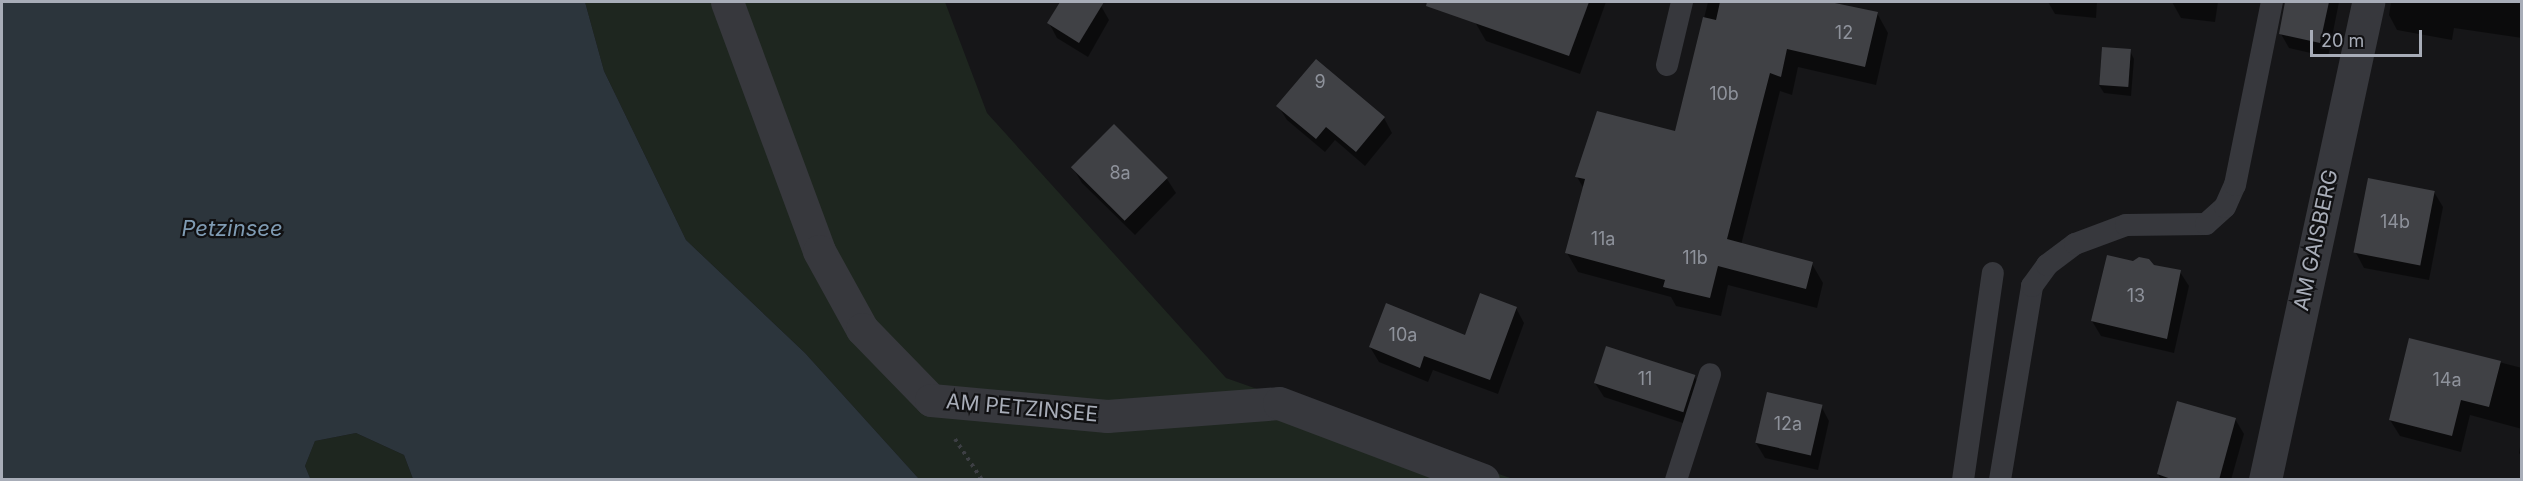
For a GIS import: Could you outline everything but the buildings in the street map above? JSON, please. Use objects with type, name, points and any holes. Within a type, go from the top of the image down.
[{"type":"street","name":"AM PETZINSEE","points":[[727,2],[819,251],[862,329],[931,400],[1107,416],[1279,403],[1483,480]]},
{"type":"street","name":"AM GAISBERG","points":[[2265,480],[2368,2]]},
{"type":"lane","points":[[1667,65],[1682,2]]},
{"type":"lane","points":[[2000,480],[2032,286],[2047,265],[2075,244],[2126,225],[2206,224],[2225,207],[2235,185],[2272,2]]},
{"type":"lane","points":[[1963,480],[1993,273]]},
{"type":"lane","points":[[1676,480],[1710,374]]},
{"type":"shaded area","points":[[585,2],[945,2],[987,113],[1226,378],[1513,479],[919,479],[805,353],[686,240],[604,71]]},
{"type":"shaded area","points":[[356,433],[404,455],[413,479],[310,478],[305,466],[315,441]]},
{"type":"water","name":"Petzinsee","points":[[2,2],[585,2],[604,71],[686,240],[805,353],[919,479],[413,479],[404,455],[356,433],[315,441],[305,466],[310,478],[316,479],[2,479]]}]
